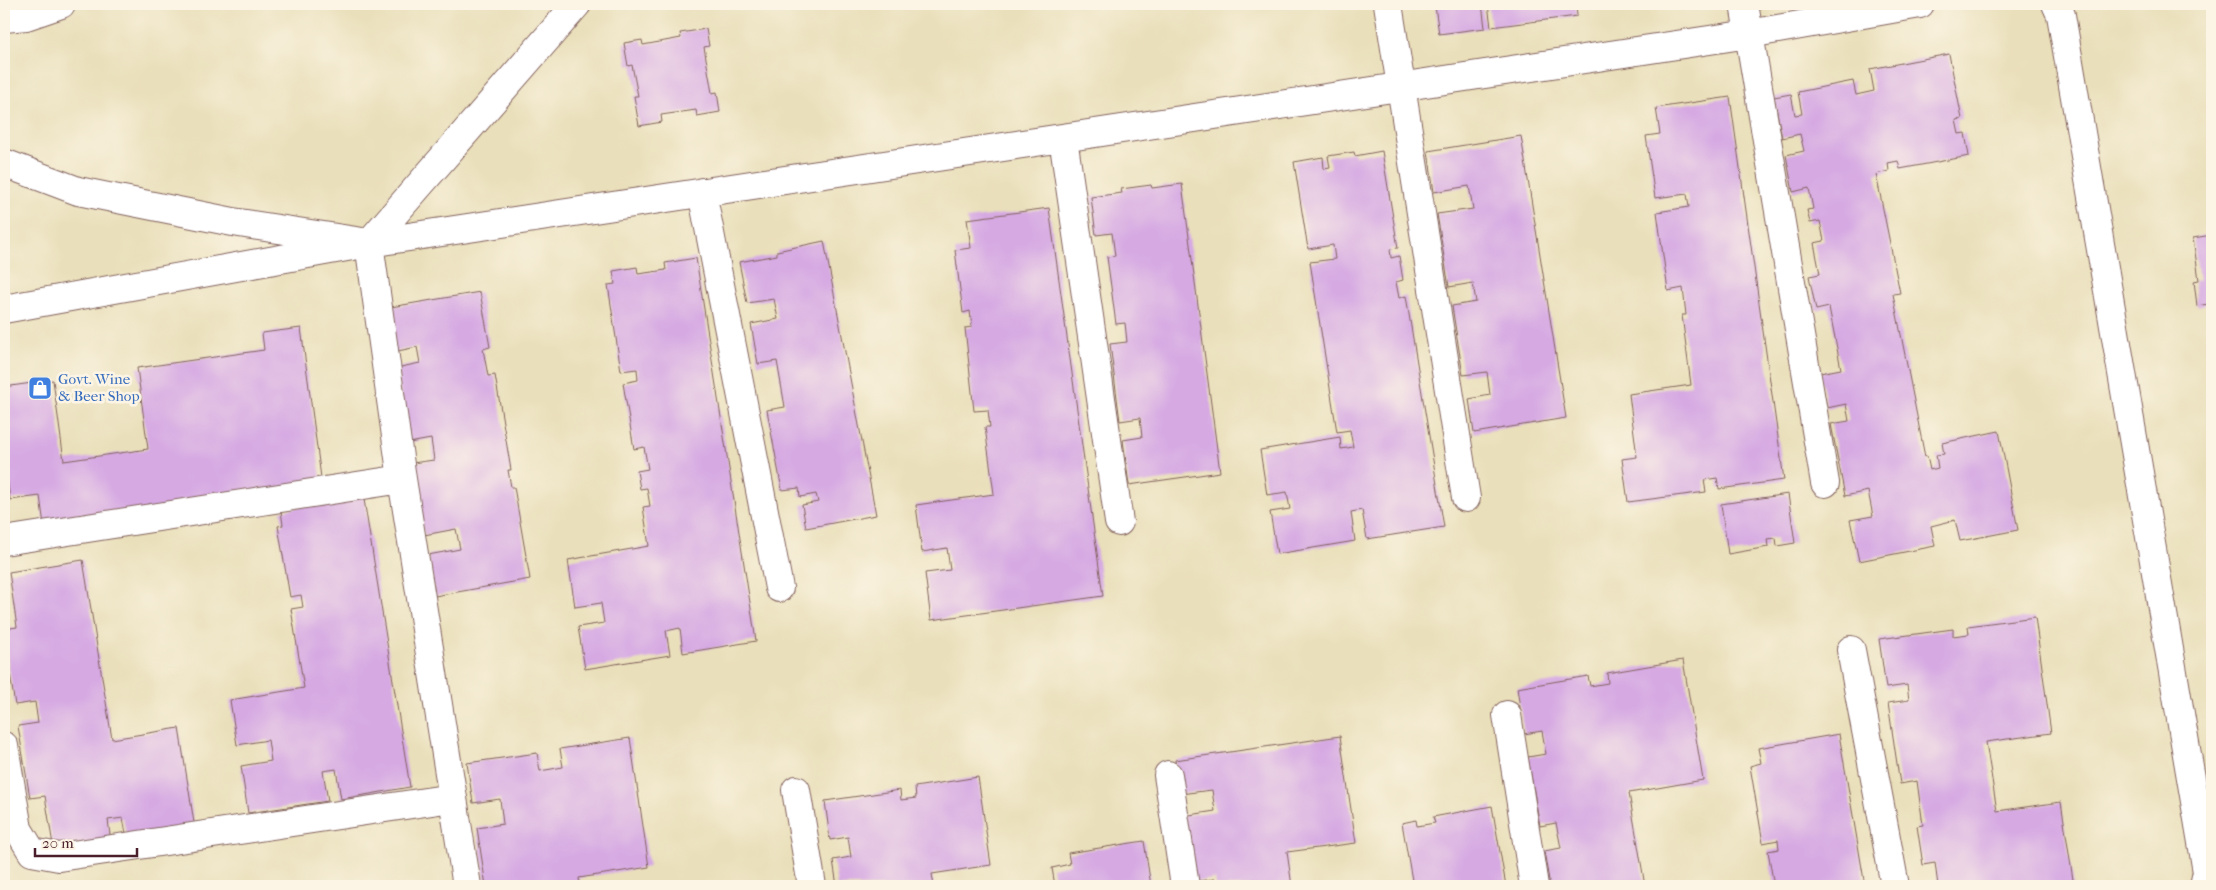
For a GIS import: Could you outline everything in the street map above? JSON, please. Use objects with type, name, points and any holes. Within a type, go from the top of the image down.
[{"type":"street","points":[[4,18],[26,16],[61,4]]},
{"type":"street","points":[[1388,4],[1466,498]]},
{"type":"street","points":[[1744,4],[1825,483]]},
{"type":"street","points":[[4,309],[369,243],[1750,34],[1920,4]]},
{"type":"street","points":[[2056,4],[2063,24],[2207,872],[2204,886]]},
{"type":"street","points":[[467,886],[402,479],[369,243],[564,8]]},
{"type":"street","points":[[1063,138],[1119,522]]},
{"type":"street","points":[[4,163],[78,191],[233,222],[369,243]]},
{"type":"street","points":[[702,192],[779,588]]},
{"type":"street","points":[[4,541],[402,479]]},
{"type":"street","points":[[1850,650],[1895,886]]},
{"type":"street","points":[[1507,715],[1534,886]]},
{"type":"street","points":[[4,746],[18,829],[32,852],[59,857],[452,798]]},
{"type":"street","points":[[1168,776],[1185,886]]},
{"type":"street","points":[[796,790],[812,886]]},
{"type":"building","points":[[1438,4],[1482,4],[1485,28],[1439,34],[1435,6]]},
{"type":"building","points":[[1488,4],[1576,4],[1577,16],[1491,27]]},
{"type":"building","points":[[706,29],[709,46],[704,47],[712,93],[717,92],[720,112],[697,116],[696,110],[661,115],[662,122],[639,126],[634,96],[638,96],[632,65],[628,66],[624,43],[642,40],[643,45],[681,38],[680,33]]},
{"type":"building","points":[[1949,54],[1962,119],[1956,120],[1959,134],[1965,133],[1969,156],[1900,169],[1898,161],[1888,163],[1889,171],[1876,174],[1900,293],[1893,294],[1925,457],[1927,456],[1930,470],[1938,468],[1936,455],[1944,454],[1942,443],[1999,431],[2018,530],[1960,541],[1955,520],[1931,526],[1935,546],[1859,561],[1850,520],[1873,516],[1868,491],[1845,496],[1831,424],[1849,421],[1846,404],[1827,408],[1820,373],[1841,369],[1829,307],[1816,310],[1809,276],[1820,274],[1814,243],[1824,241],[1820,221],[1810,223],[1807,210],[1813,209],[1809,188],[1793,192],[1786,155],[1804,151],[1800,134],[1782,138],[1774,97],[1791,94],[1795,115],[1802,114],[1798,92],[1853,81],[1856,95],[1874,91],[1870,69]]},
{"type":"building","points":[[1730,97],[1784,480],[1719,489],[1717,478],[1704,480],[1706,492],[1628,502],[1622,459],[1637,457],[1629,394],[1691,385],[1682,315],[1686,315],[1683,288],[1668,291],[1657,212],[1689,207],[1687,194],[1655,198],[1646,136],[1660,134],[1656,108]]},
{"type":"building","points":[[1521,136],[1566,418],[1474,433],[1469,399],[1490,395],[1487,372],[1463,375],[1452,306],[1476,302],[1473,283],[1449,287],[1437,214],[1473,209],[1469,186],[1434,192],[1428,151]]},
{"type":"building","points":[[1382,151],[1398,248],[1390,249],[1391,258],[1399,256],[1403,280],[1396,282],[1399,298],[1406,296],[1444,527],[1367,539],[1362,510],[1351,512],[1355,541],[1277,554],[1270,512],[1290,509],[1287,492],[1267,495],[1260,450],[1340,437],[1341,449],[1353,447],[1350,430],[1337,432],[1310,262],[1335,259],[1333,245],[1308,249],[1294,162],[1323,157],[1324,169],[1330,168],[1328,156],[1354,152],[1355,156]]},
{"type":"building","points":[[1182,184],[1220,472],[1129,485],[1123,440],[1142,437],[1140,418],[1120,421],[1110,344],[1127,342],[1125,323],[1116,324],[1107,257],[1115,256],[1112,233],[1096,235],[1091,197],[1122,193],[1121,189],[1151,185],[1152,188]]},
{"type":"building","points":[[1049,208],[1103,596],[931,620],[925,573],[950,570],[947,548],[922,552],[916,505],[994,494],[985,427],[990,427],[988,410],[974,411],[965,328],[972,327],[970,311],[963,313],[955,250],[971,248],[967,219]]},
{"type":"building","points":[[2212,235],[2211,329],[2208,304],[2197,306],[2194,281],[2199,280],[2193,238]]},
{"type":"building","points":[[824,241],[876,515],[806,528],[802,505],[818,502],[816,494],[800,497],[799,488],[782,490],[767,410],[785,407],[777,361],[758,364],[751,324],[778,319],[774,299],[747,303],[739,262],[777,255],[777,251]]},
{"type":"building","points":[[696,258],[756,641],[683,653],[680,628],[666,631],[670,655],[585,669],[578,627],[604,623],[601,603],[575,607],[568,560],[649,546],[643,507],[650,506],[647,488],[640,489],[637,471],[648,469],[644,447],[634,449],[623,383],[638,380],[637,369],[621,371],[608,285],[615,284],[613,271],[637,267],[638,274],[666,270],[665,263]]},
{"type":"building","points":[[480,292],[490,347],[483,349],[488,376],[495,375],[511,470],[508,470],[511,487],[514,487],[530,579],[435,596],[428,555],[460,549],[456,529],[424,535],[412,463],[434,460],[431,439],[409,443],[396,368],[420,363],[417,347],[393,352],[385,308]]},
{"type":"building","points":[[301,328],[322,485],[44,525],[40,496],[10,500],[4,454],[4,387],[53,380],[64,461],[148,449],[137,368],[264,350],[262,333]]},
{"type":"building","points":[[363,493],[410,787],[341,799],[336,769],[323,771],[328,801],[248,813],[241,766],[271,761],[268,740],[237,745],[230,700],[304,688],[291,609],[303,607],[301,595],[290,597],[278,526],[283,525],[281,511]]},
{"type":"building","points":[[1788,494],[1795,543],[1777,546],[1776,538],[1767,539],[1768,547],[1728,554],[1721,504]]},
{"type":"building","points":[[83,560],[112,739],[179,728],[195,829],[127,839],[123,818],[108,820],[111,842],[54,851],[45,796],[30,798],[18,726],[38,723],[35,702],[15,705],[4,637],[4,629],[17,627],[9,572]]},
{"type":"building","points":[[2035,617],[2051,733],[1986,742],[1997,811],[2061,802],[2074,886],[1938,886],[1935,863],[1923,865],[1917,826],[1923,825],[1917,781],[1900,784],[1888,703],[1909,700],[1907,685],[1886,688],[1879,639],[1953,629],[1953,636],[1969,634],[1968,626]]},
{"type":"building","points":[[1683,660],[1703,780],[1629,793],[1645,886],[1550,886],[1544,851],[1561,848],[1556,823],[1540,826],[1528,757],[1546,754],[1542,731],[1524,734],[1517,688],[1588,676],[1590,686],[1608,683],[1607,673]]},
{"type":"building","points":[[1839,734],[1865,886],[1774,886],[1768,851],[1779,849],[1778,840],[1763,843],[1750,766],[1761,763],[1758,748]]},
{"type":"building","points":[[1340,736],[1356,843],[1287,852],[1292,886],[1216,886],[1215,879],[1192,882],[1183,816],[1215,811],[1212,790],[1180,794],[1175,760]]},
{"type":"building","points":[[630,738],[649,867],[579,878],[580,886],[486,886],[477,828],[503,824],[500,799],[473,803],[467,763],[537,753],[540,771],[563,767],[560,749]]},
{"type":"building","points":[[978,777],[991,865],[932,874],[934,886],[837,886],[833,860],[851,857],[848,837],[830,840],[825,801],[900,790],[901,800],[916,798],[915,787]]},
{"type":"building","points":[[1492,806],[1506,886],[1413,886],[1402,823],[1416,820],[1417,826],[1435,823],[1433,817]]},
{"type":"building","points":[[1144,841],[1151,886],[1055,886],[1052,868],[1070,864],[1068,853]]},
{"type":"place","name":"Govt. Wine & Beer Shop","points":[[40,388]]}]
